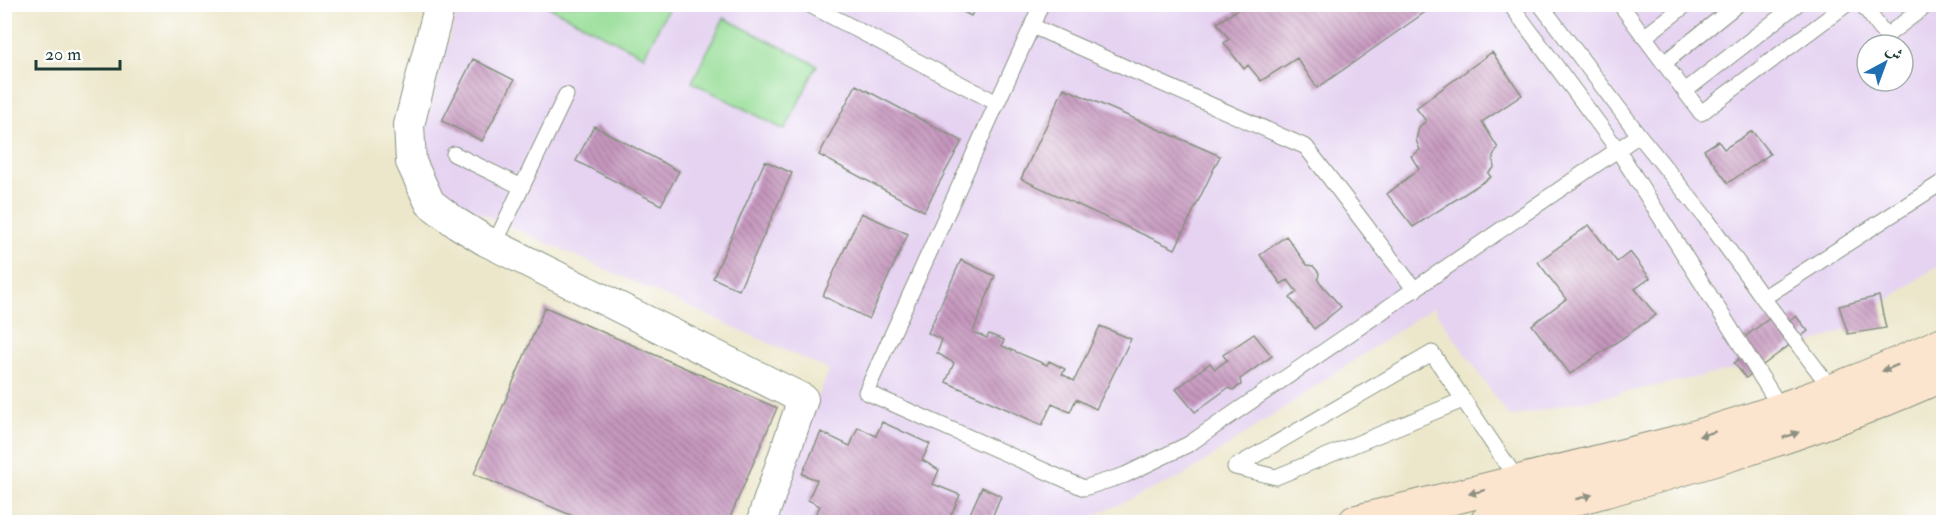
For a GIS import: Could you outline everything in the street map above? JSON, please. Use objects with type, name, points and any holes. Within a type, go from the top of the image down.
[{"type":"main road","points":[[1355,522],[1678,442],[1782,410],[1833,391],[1944,343]]},
{"type":"main road","points":[[1487,522],[1649,480],[1787,437],[1944,374]]},
{"type":"street","points":[[440,4],[410,125],[411,162],[430,203],[454,222],[494,245],[802,399],[763,522]]},
{"type":"lane","points":[[808,4],[997,103]]},
{"type":"lane","points":[[1041,4],[866,392],[1084,488],[1125,475],[1189,444],[1639,135]]},
{"type":"lane","points":[[1510,4],[1618,150],[1782,410]]},
{"type":"lane","points":[[1540,4],[1639,135],[1706,217],[1833,391]]},
{"type":"lane","points":[[1620,4],[1701,113],[1847,4]]},
{"type":"lane","points":[[1644,37],[1687,4]]},
{"type":"lane","points":[[1664,63],[1738,4]]},
{"type":"lane","points":[[1684,92],[1797,4]]},
{"type":"lane","points":[[1862,4],[1886,36],[1928,4]]},
{"type":"lane","points":[[1032,26],[1306,147],[1415,290]]},
{"type":"lane","points":[[494,245],[566,95]]},
{"type":"lane","points":[[454,154],[522,187]]},
{"type":"lane","points":[[1763,298],[1944,181]]},
{"type":"lane","points":[[1463,400],[1276,477],[1235,467],[1432,353],[1518,481]]},
{"type":"shaded area","points":[[459,5],[1943,5],[1943,262],[1841,332],[1745,367],[1509,417],[1433,307],[1183,476],[1079,522],[770,522],[774,506],[829,370],[476,211],[444,191],[426,158],[424,127]]},
{"type":"green space","points":[[545,5],[670,5],[644,56]]},
{"type":"green space","points":[[724,18],[817,65],[785,130],[692,82]]},
{"type":"building","points":[[948,4],[977,4],[971,16]]},
{"type":"building","points":[[1246,4],[1432,4],[1434,6],[1317,88],[1297,58],[1261,81],[1248,65],[1244,69],[1224,43],[1229,39],[1217,23]]},
{"type":"building","points":[[1492,52],[1522,95],[1482,122],[1498,148],[1493,156],[1494,168],[1488,173],[1491,177],[1413,227],[1387,194],[1419,169],[1411,156],[1420,150],[1416,140],[1419,127],[1426,121],[1416,108]]},
{"type":"building","points":[[473,59],[514,80],[482,141],[442,121]]},
{"type":"building","points":[[856,85],[962,141],[924,211],[819,155]]},
{"type":"building","points":[[1064,88],[1220,156],[1175,249],[1021,179]]},
{"type":"building","points":[[594,126],[679,171],[661,205],[576,161]]},
{"type":"building","points":[[1752,131],[1770,154],[1728,183],[1704,150],[1718,141],[1724,149]]},
{"type":"building","points":[[765,161],[792,173],[739,290],[713,278]]},
{"type":"building","points":[[861,213],[908,234],[869,319],[823,296]]},
{"type":"building","points":[[1589,225],[1617,262],[1630,252],[1650,278],[1635,289],[1656,315],[1570,374],[1532,325],[1566,299],[1538,262]]},
{"type":"building","points":[[1286,236],[1307,265],[1313,266],[1319,273],[1318,280],[1341,307],[1314,329],[1290,298],[1297,292],[1288,280],[1281,284],[1260,255]]},
{"type":"building","points":[[961,260],[995,276],[973,332],[987,338],[989,334],[1004,340],[1002,346],[1047,365],[1049,361],[1065,369],[1062,374],[1074,381],[1100,326],[1131,339],[1096,409],[1076,399],[1070,412],[1052,404],[1042,425],[946,382],[954,363],[937,353],[942,340],[928,333]]},
{"type":"building","points":[[1879,296],[1886,328],[1848,334],[1839,306]]},
{"type":"building","points":[[545,307],[777,408],[728,522],[587,522],[474,474]]},
{"type":"building","points":[[1778,312],[1787,322],[1796,316],[1808,331],[1746,378],[1734,363],[1746,353],[1738,342]]},
{"type":"building","points":[[1254,334],[1272,356],[1240,379],[1241,385],[1233,390],[1228,388],[1195,412],[1176,389],[1210,363],[1215,369],[1227,360],[1223,355]]},
{"type":"building","points":[[882,422],[930,444],[922,460],[939,470],[933,484],[960,495],[948,522],[811,522],[820,506],[808,500],[817,480],[802,474],[821,432],[850,446],[858,427],[876,436]]},
{"type":"building","points":[[982,487],[1001,496],[990,522],[968,518]]}]
